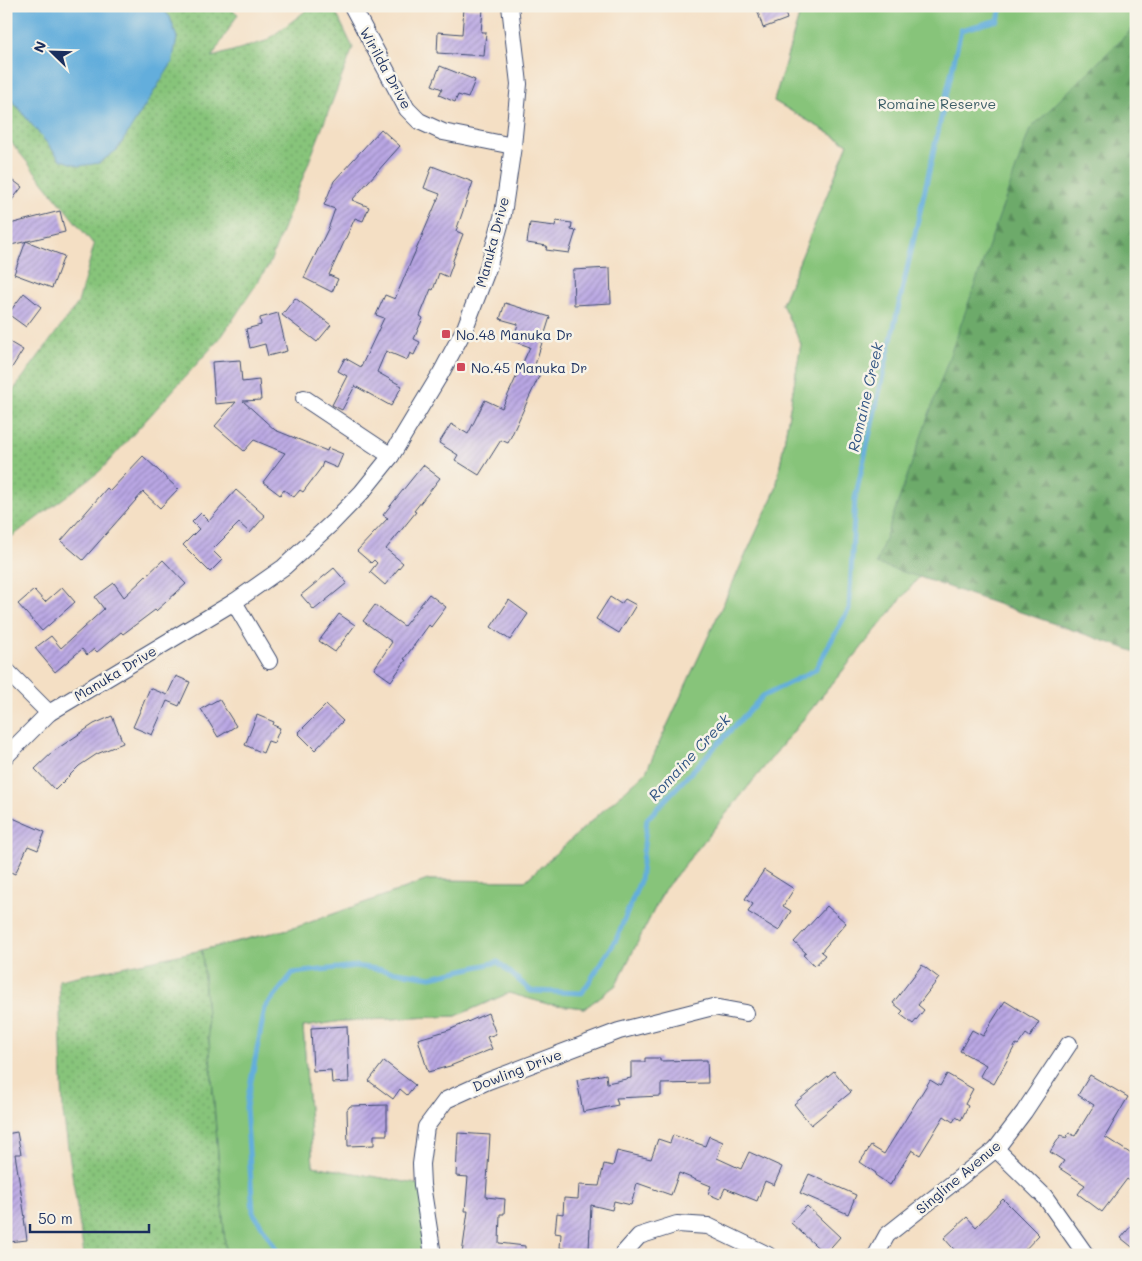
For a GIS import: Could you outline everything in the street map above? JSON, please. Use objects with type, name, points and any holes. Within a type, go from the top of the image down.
[{"type":"street","name":"Wirilda Drive","points":[[352,6],[407,109],[420,121],[443,132],[514,146]]},
{"type":"street","name":"Manuka Drive","points":[[6,756],[49,713],[234,602],[284,567],[332,524],[362,492],[391,456],[441,373],[468,319],[488,268],[503,214],[514,146],[519,84],[510,6]]},
{"type":"street","points":[[304,398],[391,456]]},
{"type":"street","points":[[234,602],[269,661]]},
{"type":"street","points":[[6,670],[49,713]]},
{"type":"street","name":"Dowling Drive","points":[[433,1255],[422,1185],[421,1164],[426,1127],[446,1100],[488,1081],[619,1031],[713,1008],[746,1013]]},
{"type":"street","name":"Singline Avenue","points":[[876,1255],[887,1235],[996,1148],[1024,1112],[1069,1044]]},
{"type":"street","points":[[996,1148],[1045,1197],[1086,1255]]},
{"type":"street","points":[[622,1255],[639,1236],[677,1224],[708,1226],[768,1255]]},
{"type":"green space","points":[[160,6],[227,6],[238,14],[212,57],[266,41],[312,6],[333,6],[353,48],[269,265],[222,336],[100,471],[6,541],[6,400],[78,303],[94,245],[6,136],[6,93],[60,159],[170,17]]},
{"type":"green space","name":"Romaine Reserve","points":[[802,6],[1136,6],[1136,652],[919,577],[664,890],[616,985],[585,1008],[548,1004],[509,993],[456,1016],[342,1021],[303,1027],[313,1166],[422,1185],[226,1255],[202,950],[297,927],[428,880],[525,881],[646,772],[776,489],[801,344],[782,304],[848,144],[774,101]]},
{"type":"green space","name":"Romaine Reserve","points":[[802,6],[1136,6],[1136,25],[1030,129],[876,564],[919,577],[664,890],[616,985],[585,1008],[548,1004],[509,993],[456,1016],[342,1021],[303,1027],[313,1166],[422,1185],[433,1255],[226,1255],[202,950],[297,927],[428,880],[525,881],[646,772],[776,489],[801,344],[782,304],[848,144],[774,101]]},
{"type":"green space","points":[[202,950],[226,1255],[84,1255],[63,1113],[59,980]]},
{"type":"water","points":[[6,6],[160,6],[170,17],[177,38],[172,63],[117,150],[99,163],[79,166],[60,159],[6,93]]},
{"type":"building","points":[[756,6],[783,6],[787,19],[763,28]]},
{"type":"building","points":[[464,8],[483,9],[481,32],[486,32],[484,56],[437,53],[438,32],[462,34]]},
{"type":"building","points":[[440,66],[475,80],[468,98],[458,95],[455,102],[439,95],[442,89],[432,85]]},
{"type":"building","points":[[381,129],[400,146],[352,200],[369,207],[363,221],[355,218],[329,275],[338,279],[332,292],[304,278],[328,229],[335,209],[324,205],[334,181]]},
{"type":"building","points":[[432,166],[473,182],[456,231],[463,234],[448,277],[439,273],[433,290],[431,289],[420,316],[423,318],[414,339],[420,342],[414,355],[410,353],[407,360],[386,351],[377,372],[402,386],[391,406],[355,386],[342,410],[332,405],[347,376],[338,371],[345,358],[361,367],[384,318],[376,315],[385,295],[395,299],[440,194],[424,188]]},
{"type":"building","points":[[6,175],[22,187],[6,208]]},
{"type":"building","points":[[60,211],[65,232],[11,245],[6,225]]},
{"type":"building","points":[[556,221],[572,223],[571,230],[576,231],[569,253],[546,250],[547,246],[527,243],[530,223],[555,226]]},
{"type":"building","points":[[26,241],[64,256],[52,288],[14,274]]},
{"type":"building","points":[[610,268],[611,303],[574,305],[573,270]]},
{"type":"building","points":[[24,293],[41,307],[26,327],[8,314]]},
{"type":"building","points":[[295,298],[331,325],[317,342],[282,315]]},
{"type":"building","points":[[505,303],[550,317],[534,368],[541,372],[508,443],[501,440],[479,475],[455,460],[458,455],[439,443],[451,424],[468,434],[485,400],[502,408],[530,347],[513,341],[518,324],[500,319]]},
{"type":"building","points":[[278,313],[287,351],[268,356],[265,344],[250,348],[246,329],[261,325],[260,318]]},
{"type":"building","points":[[6,340],[23,350],[6,377]]},
{"type":"building","points":[[240,360],[242,382],[259,380],[261,400],[243,401],[275,430],[327,451],[328,448],[343,454],[337,468],[323,462],[321,468],[303,492],[300,490],[294,497],[284,490],[280,495],[263,482],[285,453],[254,440],[244,451],[215,426],[236,402],[215,404],[212,362]]},
{"type":"building","points":[[143,456],[178,489],[160,508],[143,492],[83,560],[61,541],[107,488],[110,491]]},
{"type":"building","points":[[423,465],[440,478],[386,549],[403,563],[385,585],[370,572],[377,563],[374,560],[371,563],[357,551],[388,518],[383,515]]},
{"type":"building","points":[[236,490],[265,516],[250,533],[239,523],[212,550],[222,560],[210,572],[183,545],[199,529],[192,522],[201,513],[209,521]]},
{"type":"building","points":[[163,560],[186,584],[156,611],[123,634],[121,632],[97,652],[94,649],[87,655],[82,649],[55,672],[35,648],[51,636],[61,648],[104,609],[95,597],[114,583],[124,597]]},
{"type":"building","points":[[334,568],[347,583],[314,610],[301,595]]},
{"type":"building","points":[[62,587],[75,602],[42,631],[18,604],[34,590],[45,602]]},
{"type":"building","points":[[429,594],[446,607],[431,627],[429,625],[404,659],[406,660],[391,681],[374,669],[392,642],[363,621],[375,605],[404,626]]},
{"type":"building","points":[[610,597],[621,604],[625,599],[636,605],[619,633],[596,619]]},
{"type":"building","points":[[509,600],[528,614],[510,640],[491,627]]},
{"type":"building","points":[[339,614],[355,625],[335,652],[319,641]]},
{"type":"building","points":[[176,676],[190,682],[179,706],[167,701],[152,735],[133,727],[150,688],[167,695]]},
{"type":"building","points":[[219,699],[236,726],[218,737],[201,709]]},
{"type":"building","points":[[326,705],[343,721],[315,750],[298,733]]},
{"type":"building","points":[[257,715],[274,722],[273,725],[280,728],[274,743],[268,741],[263,753],[245,745]]},
{"type":"building","points":[[112,716],[123,743],[97,754],[79,766],[55,790],[35,769],[54,751],[94,724]]},
{"type":"building","points":[[6,815],[45,832],[38,850],[28,846],[15,874],[6,870]]},
{"type":"building","points":[[764,870],[794,889],[783,906],[791,911],[779,931],[748,912],[753,904],[745,899]]},
{"type":"building","points":[[827,906],[846,923],[821,952],[825,955],[815,966],[803,955],[806,953],[794,942]]},
{"type":"building","points":[[922,965],[939,978],[918,1005],[924,1010],[913,1024],[900,1014],[903,1011],[893,1003]]},
{"type":"building","points":[[1005,1001],[1039,1022],[1030,1037],[1026,1034],[1018,1045],[1016,1044],[994,1084],[980,1076],[986,1065],[960,1051],[972,1030],[983,1036]]},
{"type":"building","points":[[488,1013],[496,1034],[487,1037],[492,1049],[450,1066],[428,1072],[418,1039],[449,1030]]},
{"type":"building","points":[[347,1026],[349,1082],[332,1083],[331,1070],[313,1071],[311,1028]]},
{"type":"building","points":[[645,1058],[660,1058],[660,1061],[707,1060],[708,1083],[661,1084],[661,1096],[616,1098],[618,1105],[583,1112],[577,1080],[606,1074],[607,1083],[631,1078],[631,1062],[645,1062]]},
{"type":"building","points":[[384,1061],[415,1085],[407,1095],[400,1089],[393,1099],[369,1081]]},
{"type":"building","points":[[834,1071],[851,1092],[811,1125],[794,1104]]},
{"type":"building","points":[[947,1074],[973,1089],[965,1104],[968,1106],[961,1120],[956,1117],[953,1122],[944,1116],[920,1155],[912,1150],[890,1185],[860,1162],[871,1146],[884,1154],[930,1080],[940,1086]]},
{"type":"building","points":[[1090,1075],[1128,1097],[1105,1137],[1136,1157],[1136,1185],[1127,1179],[1102,1212],[1078,1194],[1085,1185],[1059,1168],[1064,1161],[1050,1152],[1061,1135],[1066,1138],[1069,1133],[1075,1136],[1094,1105],[1078,1095]]},
{"type":"building","points":[[387,1105],[387,1135],[374,1135],[374,1145],[348,1146],[347,1110],[350,1106]]},
{"type":"building","points":[[17,1132],[21,1154],[15,1154],[27,1240],[9,1242],[9,1239],[6,1239],[6,1134]]},
{"type":"building","points":[[458,1133],[490,1135],[486,1197],[505,1199],[504,1214],[500,1214],[499,1243],[525,1246],[525,1255],[462,1254],[468,1211],[465,1211],[468,1177],[456,1176]]},
{"type":"building","points":[[673,1135],[705,1146],[709,1136],[723,1142],[717,1158],[741,1169],[749,1152],[782,1167],[774,1185],[765,1181],[757,1201],[725,1188],[720,1199],[708,1194],[711,1186],[679,1173],[671,1195],[637,1183],[631,1205],[614,1201],[612,1210],[591,1205],[589,1250],[560,1248],[561,1234],[555,1233],[557,1213],[563,1214],[564,1198],[578,1199],[579,1185],[599,1186],[604,1164],[613,1166],[617,1151],[651,1159],[658,1139],[670,1143]]},
{"type":"building","points":[[809,1174],[856,1195],[848,1214],[800,1193]]},
{"type":"building","points":[[1003,1199],[1039,1235],[1020,1255],[959,1255],[944,1238],[967,1217],[976,1227]]},
{"type":"building","points":[[807,1206],[840,1237],[825,1254],[791,1223]]},
{"type":"building","points":[[1136,1220],[1136,1250],[1121,1238]]},
{"type":"waterway","name":"Romaine Creek","points":[[280,1255],[253,1212],[246,1107],[265,1008],[293,973],[356,966],[431,977],[498,962],[531,991],[582,993],[616,940],[640,881],[647,819],[763,696],[815,670],[849,609],[855,499],[961,30],[998,20],[1002,6]]},
{"type":"place","name":"No.48 Manuka Dr","points":[[446,334]]},
{"type":"place","name":"No.45 Manuka Dr","points":[[461,367]]}]
